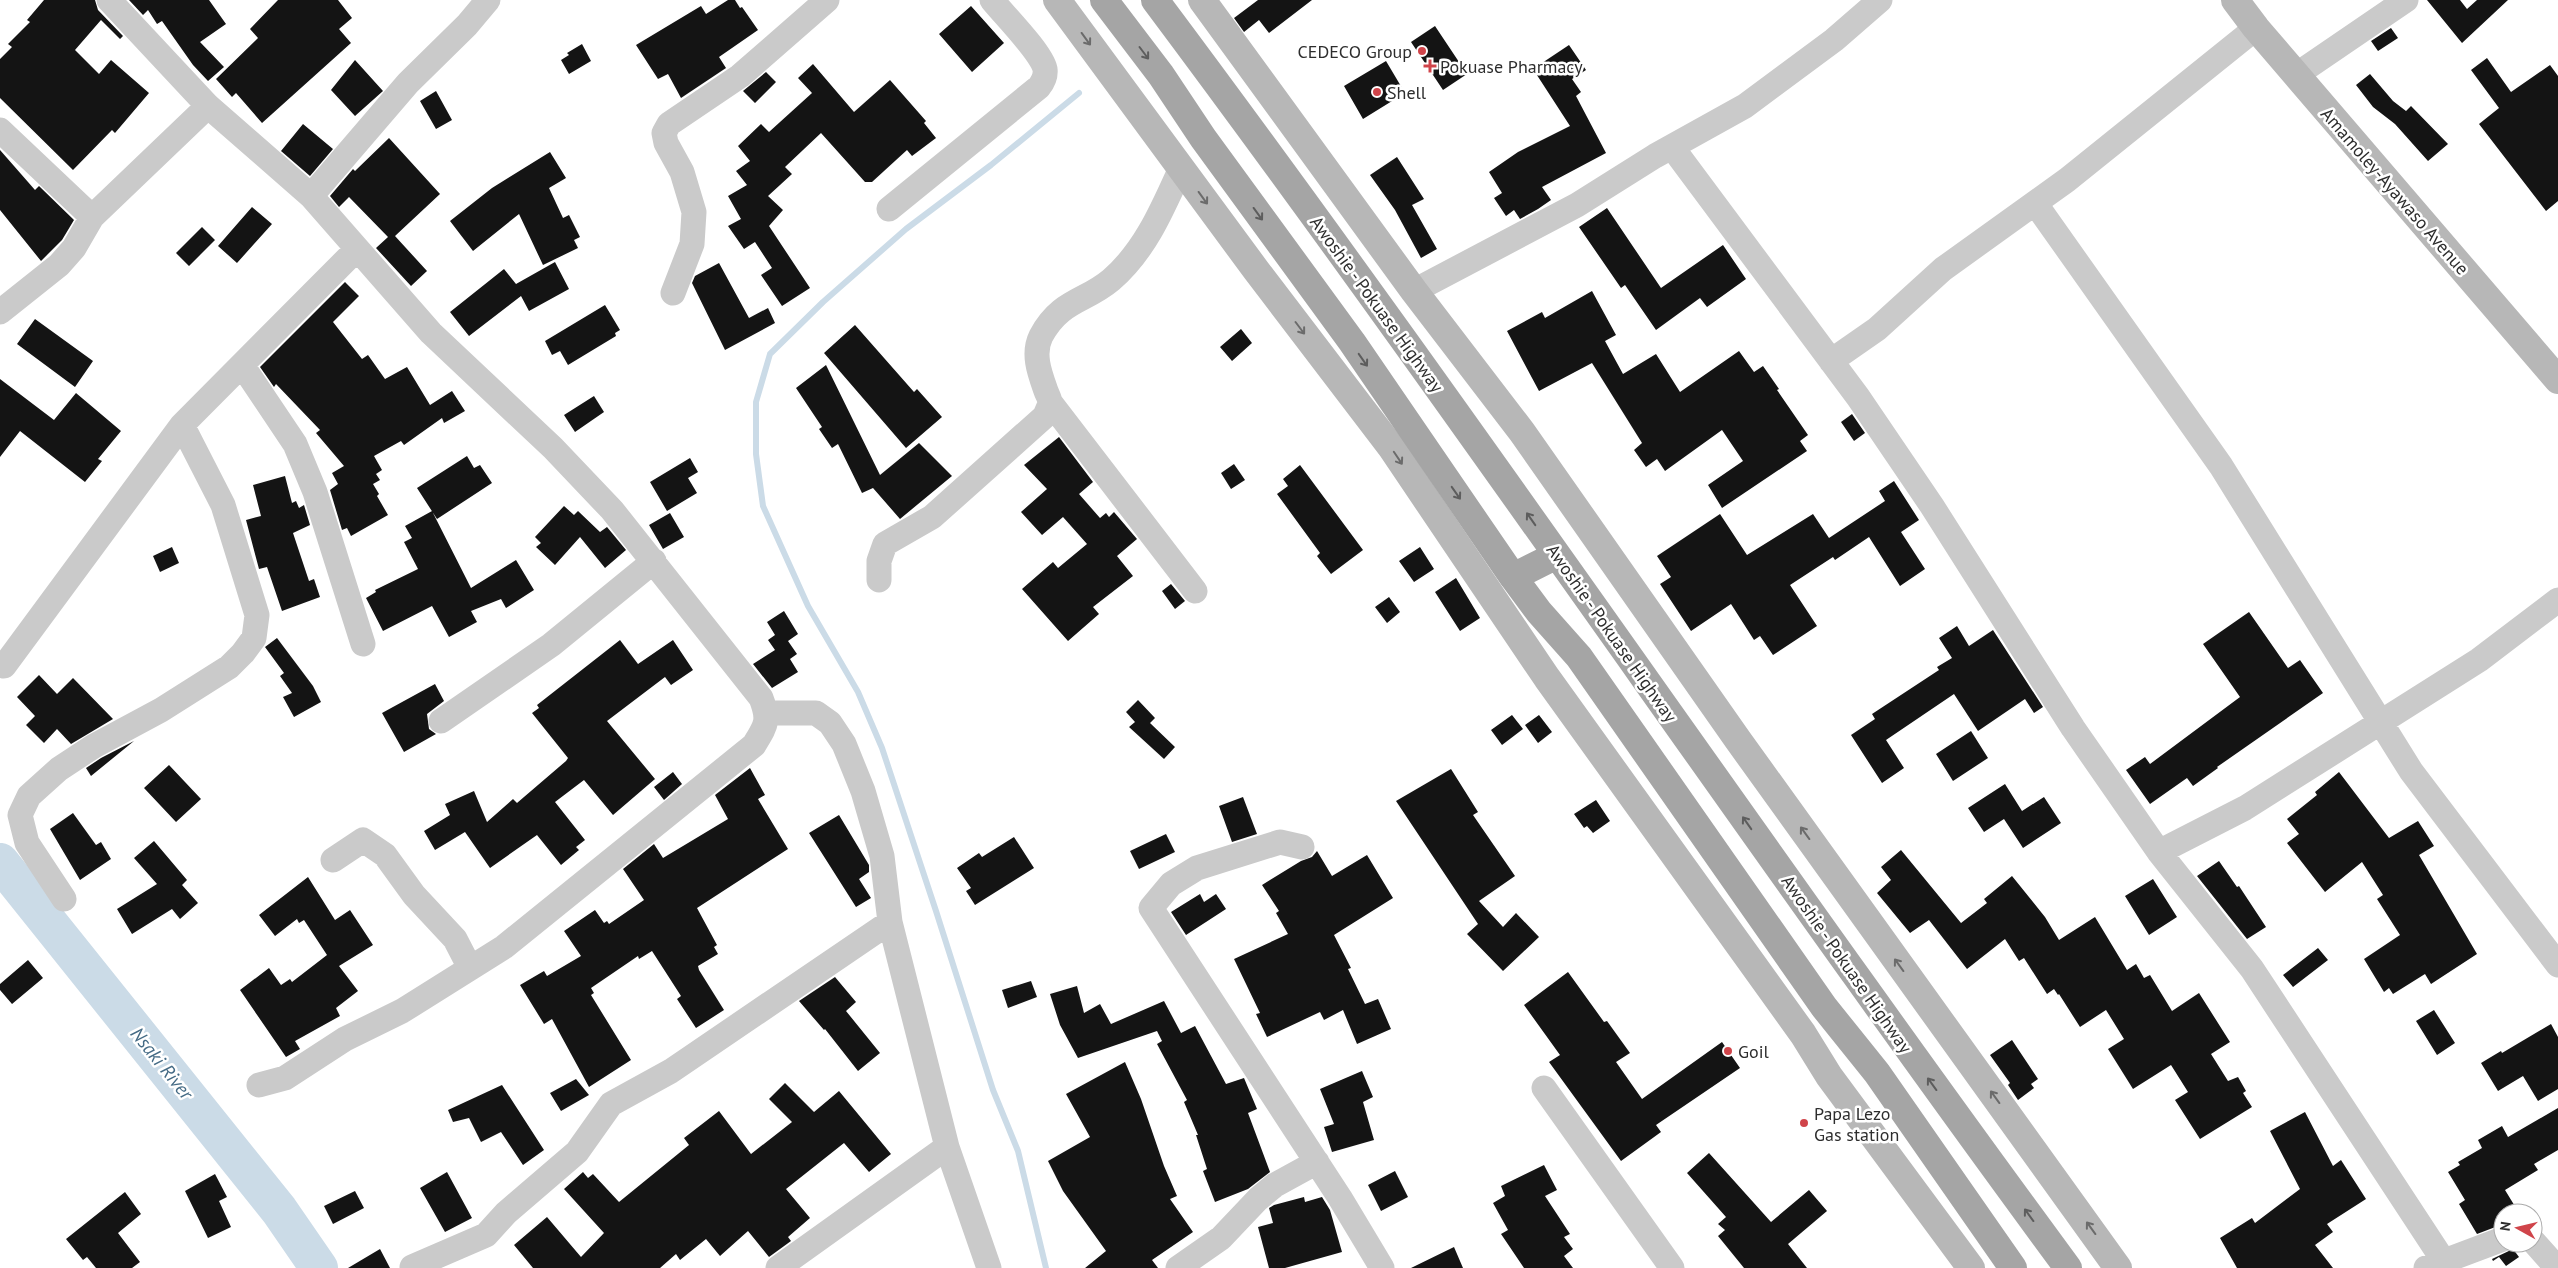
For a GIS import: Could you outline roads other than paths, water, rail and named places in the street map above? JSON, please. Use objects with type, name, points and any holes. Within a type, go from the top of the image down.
[{"type":"main road","points":[[1104,0],[1161,75],[1203,138],[1352,342],[1513,577],[1539,612],[1579,657],[1824,1007],[1876,1073],[2013,1268]]},
{"type":"main road","name":"Awoshie - Pokuase Highway","points":[[1155,0],[1557,555],[1928,1079],[2068,1268]]},
{"type":"main road","points":[[1513,577],[1557,555]]},
{"type":"street","points":[[109,0],[208,106],[311,196],[431,333],[553,448],[612,510],[762,698],[767,713],[766,724],[754,745],[504,947],[402,1011],[346,1039],[285,1078],[259,1084]]},
{"type":"street","points":[[311,196],[408,82],[467,25],[488,0]]},
{"type":"street","points":[[673,293],[692,244],[694,212],[682,172],[666,143],[664,134],[669,124],[740,76],[827,0]]},
{"type":"street","points":[[889,209],[1044,81],[1045,70],[1039,57],[992,0]]},
{"type":"street","points":[[1057,0],[1391,447],[1547,678],[1803,1034],[1829,1076],[1971,1268]]},
{"type":"street","points":[[1202,0],[1414,291],[1522,432],[1738,740],[2118,1268]]},
{"type":"street","points":[[1414,291],[1577,205],[1672,147],[1745,106],[1834,40],[1880,0]]},
{"type":"street","name":"Amamoley-Ayawaso Avenue","points":[[2235,0],[2256,28],[2558,380]]},
{"type":"street","points":[[2296,75],[2406,0]]},
{"type":"street","points":[[1831,361],[1877,328],[1943,269],[2075,174],[2256,28]]},
{"type":"street","points":[[0,312],[59,265],[74,248],[92,217],[208,106]]},
{"type":"street","points":[[0,130],[92,217]]},
{"type":"street","points":[[1672,147],[1831,361],[1932,506],[2073,728],[2158,852],[2252,968],[2436,1265],[2493,1243]]},
{"type":"street","points":[[1181,168],[1164,206],[1134,257],[1110,281],[1067,305],[1055,316],[1040,338],[1037,351],[1038,368],[1050,402],[1195,591]]},
{"type":"street","points":[[2035,203],[2221,466],[2411,771],[2558,965]]},
{"type":"street","points":[[4,666],[182,425],[357,248]]},
{"type":"street","points":[[242,365],[295,444],[314,492],[364,644]]},
{"type":"street","points":[[879,580],[879,561],[885,544],[932,516],[1032,429],[1045,416],[1050,402]]},
{"type":"street","points":[[64,898],[27,843],[20,815],[28,796],[59,769],[94,746],[160,710],[229,666],[243,653],[254,638],[257,615],[223,505],[182,425]]},
{"type":"street","points":[[442,721],[551,645],[654,561]]},
{"type":"street","points":[[2158,852],[2245,808],[2382,722],[2479,660],[2558,600]]},
{"type":"street","points":[[767,713],[816,713],[830,722],[844,744],[863,791],[882,856],[890,922],[947,1147],[988,1268]]},
{"type":"street","points":[[333,860],[363,840],[385,855],[414,895],[455,939],[470,968]]},
{"type":"street","points":[[1302,847],[1280,842],[1197,868],[1171,884],[1152,908],[1317,1162],[1382,1268]]},
{"type":"street","points":[[412,1267],[486,1235],[506,1213],[577,1152],[612,1104],[672,1071],[890,922]]},
{"type":"street","points":[[1544,1088],[1672,1268]]},
{"type":"street","points":[[778,1268],[947,1147]]},
{"type":"street","points":[[1178,1268],[1220,1238],[1258,1198],[1276,1185],[1317,1162]]},
{"type":"street","points":[[2543,1252],[2557,1268]]},
{"type":"waterway","points":[[1046,1268],[1018,1151],[993,1090],[882,748],[858,692],[808,606],[763,506],[756,454],[756,402],[770,354],[823,302],[906,229],[991,165],[1079,93]]},
{"type":"waterway","name":"Nsaki River","points":[[0,862],[279,1210],[319,1268]]},
{"type":"place","name":"CEDECO Group","points":[[1422,51]]},
{"type":"place","name":"Pokuase Pharmacy","points":[[1430,66]]},
{"type":"place","name":"Shell","points":[[1377,92]]},
{"type":"place","name":"Goil","points":[[1728,1051]]},
{"type":"place","name":"Papa Lezo Gas station","points":[[1804,1123]]}]
